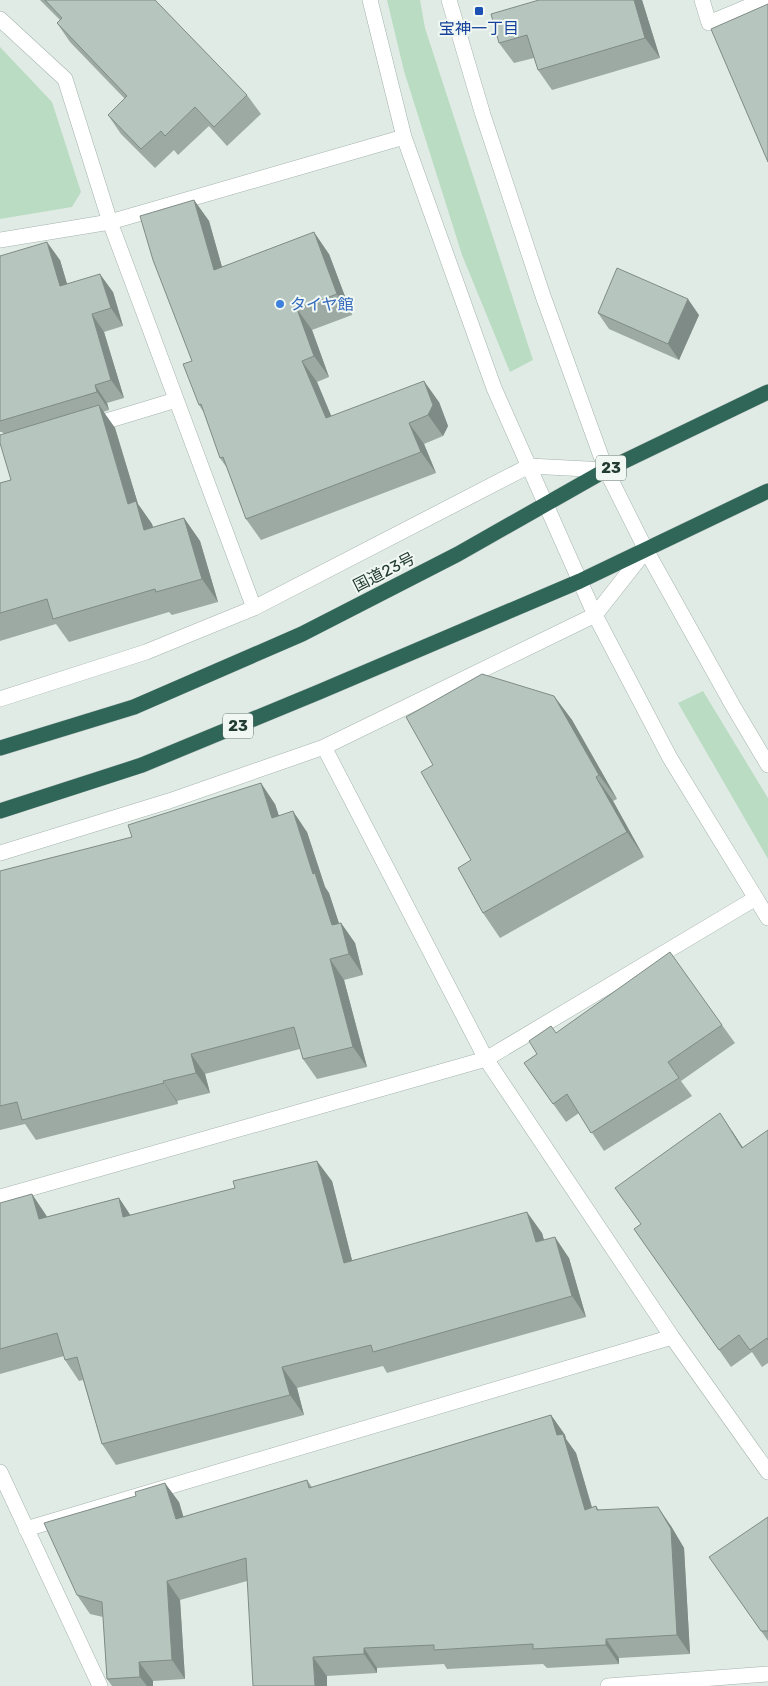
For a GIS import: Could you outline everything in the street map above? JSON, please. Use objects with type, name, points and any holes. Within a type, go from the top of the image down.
[{"type":"highway","name":"国道23号","points":[[0,748],[134,707],[302,634],[458,554],[606,470],[768,392]]},
{"type":"highway","name":"23","points":[[0,811],[142,765],[580,581],[768,491]]},
{"type":"street","points":[[370,0],[404,137],[494,388],[596,615],[670,758],[768,918]]},
{"type":"street","points":[[449,0],[483,115],[543,296],[606,470],[646,550],[768,765]]},
{"type":"street","points":[[702,0],[709,23],[764,0]]},
{"type":"street","points":[[0,19],[65,79],[110,222],[254,608]]},
{"type":"street","points":[[0,240],[110,222],[404,137]]},
{"type":"street","points":[[74,430],[176,400]]},
{"type":"street","points":[[0,699],[146,652],[254,608],[529,466],[606,470]]},
{"type":"street","points":[[0,853],[169,801],[324,747],[596,615],[646,550]]},
{"type":"street","points":[[324,747],[486,1058],[672,1337],[768,1472]]},
{"type":"street","points":[[0,1197],[486,1058],[756,898]]},
{"type":"street","points":[[26,1529],[672,1337]]},
{"type":"street","points":[[0,1472],[100,1686]]},
{"type":"street","points":[[608,1686],[768,1674]]},
{"type":"green space","points":[[387,0],[420,0],[425,28],[533,360],[510,372],[462,255],[404,71]]},
{"type":"green space","points":[[0,47],[52,102],[81,192],[72,207],[0,219]]},
{"type":"green space","points":[[703,691],[768,798],[768,859],[678,703]]},
{"type":"building","points":[[45,0],[155,0],[247,95],[214,127],[195,107],[165,136],[161,131],[141,149],[108,115],[127,96],[57,23],[62,18]]},
{"type":"building","points":[[539,0],[634,0],[645,38],[538,70],[527,35],[499,43],[491,14]]},
{"type":"building","points":[[768,4],[768,162],[711,29]]},
{"type":"building","points":[[194,200],[214,270],[314,232],[337,294],[297,309],[314,356],[302,361],[326,418],[424,381],[433,405],[428,415],[409,423],[421,452],[246,519],[223,457],[220,458],[201,404],[199,405],[183,364],[192,361],[153,260],[140,216]]},
{"type":"building","points":[[47,242],[60,286],[100,274],[111,308],[92,314],[111,380],[95,385],[97,392],[0,421],[0,256]]},
{"type":"building","points":[[617,268],[688,299],[668,344],[598,313]]},
{"type":"building","points":[[99,405],[128,504],[136,501],[144,530],[184,518],[202,579],[156,592],[155,589],[53,619],[47,599],[0,613],[0,483],[11,480],[0,443],[0,435]]},
{"type":"building","points":[[482,674],[554,696],[599,775],[596,777],[627,832],[483,913],[458,868],[471,860],[421,772],[433,765],[406,717]]},
{"type":"building","points":[[261,783],[272,818],[293,811],[332,925],[341,923],[349,954],[330,959],[353,1047],[303,1059],[294,1027],[191,1054],[196,1073],[163,1081],[164,1083],[22,1120],[17,1102],[0,1106],[0,871],[132,837],[128,825]]},
{"type":"building","points":[[670,952],[722,1025],[668,1062],[679,1078],[591,1133],[567,1094],[553,1104],[524,1063],[537,1054],[529,1041],[551,1026],[556,1033]]},
{"type":"building","points":[[720,1113],[742,1148],[768,1130],[768,1340],[767,1338],[750,1350],[739,1335],[719,1350],[634,1229],[641,1224],[615,1188]]},
{"type":"building","points":[[317,1161],[344,1263],[527,1212],[536,1242],[555,1237],[572,1296],[373,1352],[371,1345],[282,1367],[290,1395],[102,1444],[77,1357],[65,1360],[57,1333],[0,1349],[0,1203],[32,1194],[39,1219],[119,1198],[123,1217],[235,1188],[233,1181]]},
{"type":"building","points":[[551,1415],[557,1435],[563,1434],[585,1510],[596,1506],[597,1510],[658,1507],[671,1529],[677,1635],[606,1639],[606,1645],[533,1649],[533,1644],[434,1650],[434,1645],[364,1648],[364,1654],[313,1657],[315,1686],[253,1686],[246,1558],[167,1581],[172,1660],[139,1662],[140,1677],[107,1679],[102,1602],[77,1595],[44,1523],[136,1496],[135,1492],[165,1483],[176,1519],[307,1480],[309,1488]]},
{"type":"building","points":[[768,1517],[768,1631],[761,1631],[709,1557]]},
{"type":"place","name":"宝神一丁目","points":[[479,11]]},
{"type":"place","name":"タイヤ館","points":[[280,304]]}]
